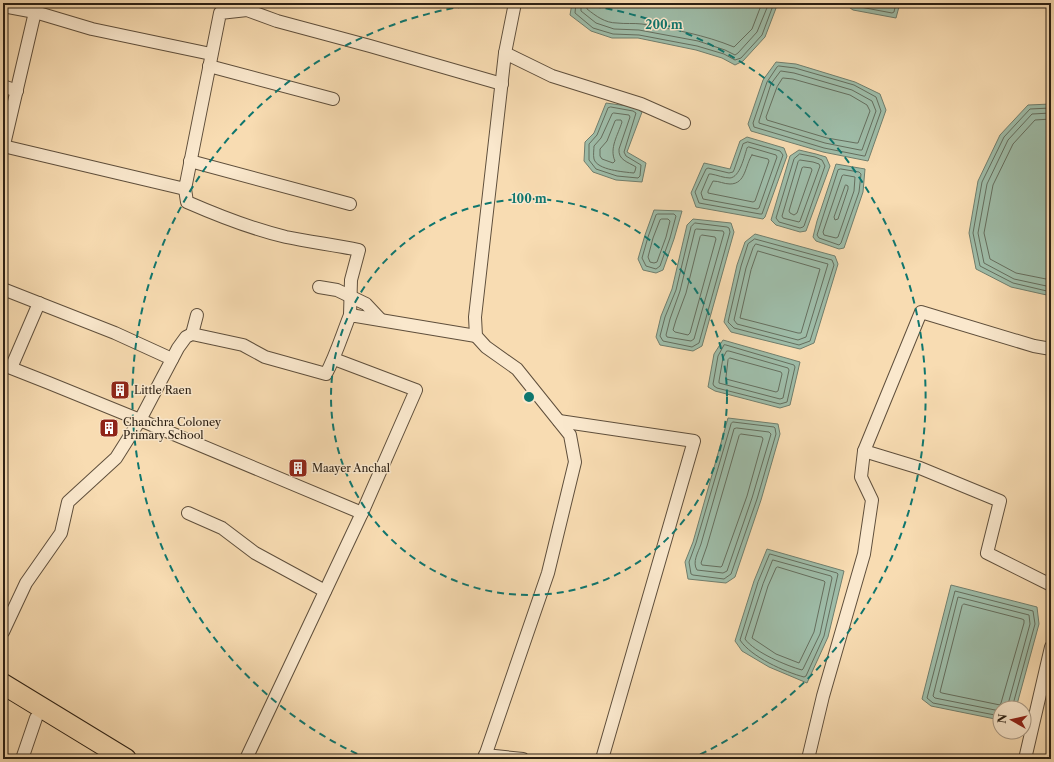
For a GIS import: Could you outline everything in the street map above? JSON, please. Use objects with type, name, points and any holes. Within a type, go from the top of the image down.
[{"type":"highway","points":[[3,684],[126,759]]},
{"type":"highway","points":[[3,700],[36,718],[102,759]]},
{"type":"street","points":[[476,336],[475,316],[505,53],[515,3]]},
{"type":"street","points":[[3,6],[35,8],[92,29],[212,54]]},
{"type":"street","points":[[3,632],[26,583],[61,533],[68,502],[116,458],[140,420],[178,348],[186,337],[192,334],[243,345],[265,357],[326,374],[334,359],[350,315],[351,280],[359,250],[286,237],[213,214],[187,202],[185,189],[220,13],[248,6],[277,21],[502,84]]},
{"type":"street","points":[[35,8],[3,148],[185,189]]},
{"type":"street","points":[[505,53],[552,76],[641,104],[684,123]]},
{"type":"street","points":[[209,66],[333,99]]},
{"type":"street","points":[[3,86],[17,91]]},
{"type":"street","points":[[190,161],[350,204]]},
{"type":"street","points":[[319,287],[337,290],[366,304],[381,320]]},
{"type":"street","points":[[3,289],[115,333],[172,359]]},
{"type":"street","points":[[39,303],[11,368],[362,513]]},
{"type":"street","points":[[808,759],[823,696],[864,554],[872,500],[861,476],[864,450],[921,312],[1034,346],[1051,349]]},
{"type":"street","points":[[192,334],[197,315]]},
{"type":"street","points":[[350,315],[476,336],[486,347],[517,369],[570,435],[574,462],[548,573],[484,757],[523,759]]},
{"type":"street","points":[[246,759],[362,513],[416,390],[334,359]]},
{"type":"street","points":[[559,421],[694,441],[602,759]]},
{"type":"street","points":[[864,450],[920,468],[1000,501],[986,553],[1051,585]]},
{"type":"street","points":[[188,513],[222,528],[255,552],[325,591]]},
{"type":"street","points":[[1025,759],[1051,647]]},
{"type":"street","points":[[22,759],[36,718]]},
{"type":"water","points":[[572,3],[778,3],[765,37],[743,61],[735,65],[722,58],[696,50],[638,38],[612,38],[591,31],[570,15]]},
{"type":"water","points":[[843,3],[900,3],[896,18],[853,10]]},
{"type":"water","points":[[776,62],[796,64],[855,82],[880,94],[886,110],[868,161],[823,152],[751,131],[748,124],[763,80]]},
{"type":"water","points":[[606,103],[635,107],[642,112],[627,152],[646,163],[642,182],[616,180],[593,172],[584,161],[585,142],[594,133]]},
{"type":"water","points":[[1051,104],[1051,296],[1011,287],[976,269],[969,233],[978,181],[1000,135],[1028,105]]},
{"type":"water","points":[[747,137],[784,148],[787,156],[765,217],[763,219],[696,207],[691,193],[704,163],[730,169],[740,141]]},
{"type":"water","points":[[799,150],[826,157],[830,166],[806,231],[800,232],[776,225],[771,220],[790,156]]},
{"type":"water","points":[[836,164],[865,169],[863,192],[844,248],[839,249],[816,241],[813,237]]},
{"type":"water","points":[[654,210],[682,211],[663,270],[656,273],[643,270],[638,259]]},
{"type":"water","points":[[693,219],[731,223],[734,232],[702,346],[693,351],[660,345],[656,337],[661,316],[672,289],[687,225]]},
{"type":"water","points":[[755,234],[835,256],[838,264],[814,343],[800,349],[731,332],[724,322],[737,265],[745,242]]},
{"type":"water","points":[[723,340],[800,362],[790,405],[780,408],[715,391],[708,387],[714,354]]},
{"type":"water","points":[[728,418],[778,424],[780,434],[761,500],[735,577],[726,583],[688,579],[685,562],[693,542]]},
{"type":"water","points":[[767,549],[844,571],[828,637],[807,683],[769,667],[742,651],[735,641],[754,581]]},
{"type":"water","points":[[951,585],[1037,607],[1039,624],[1018,700],[992,700],[992,718],[931,706],[922,699]]},
{"type":"place","name":"Little Raen","points":[[120,390]]},
{"type":"place","name":"Chanchra Coloney Primary School","points":[[109,428]]},
{"type":"place","name":"Maayer Anchal","points":[[298,468]]}]
